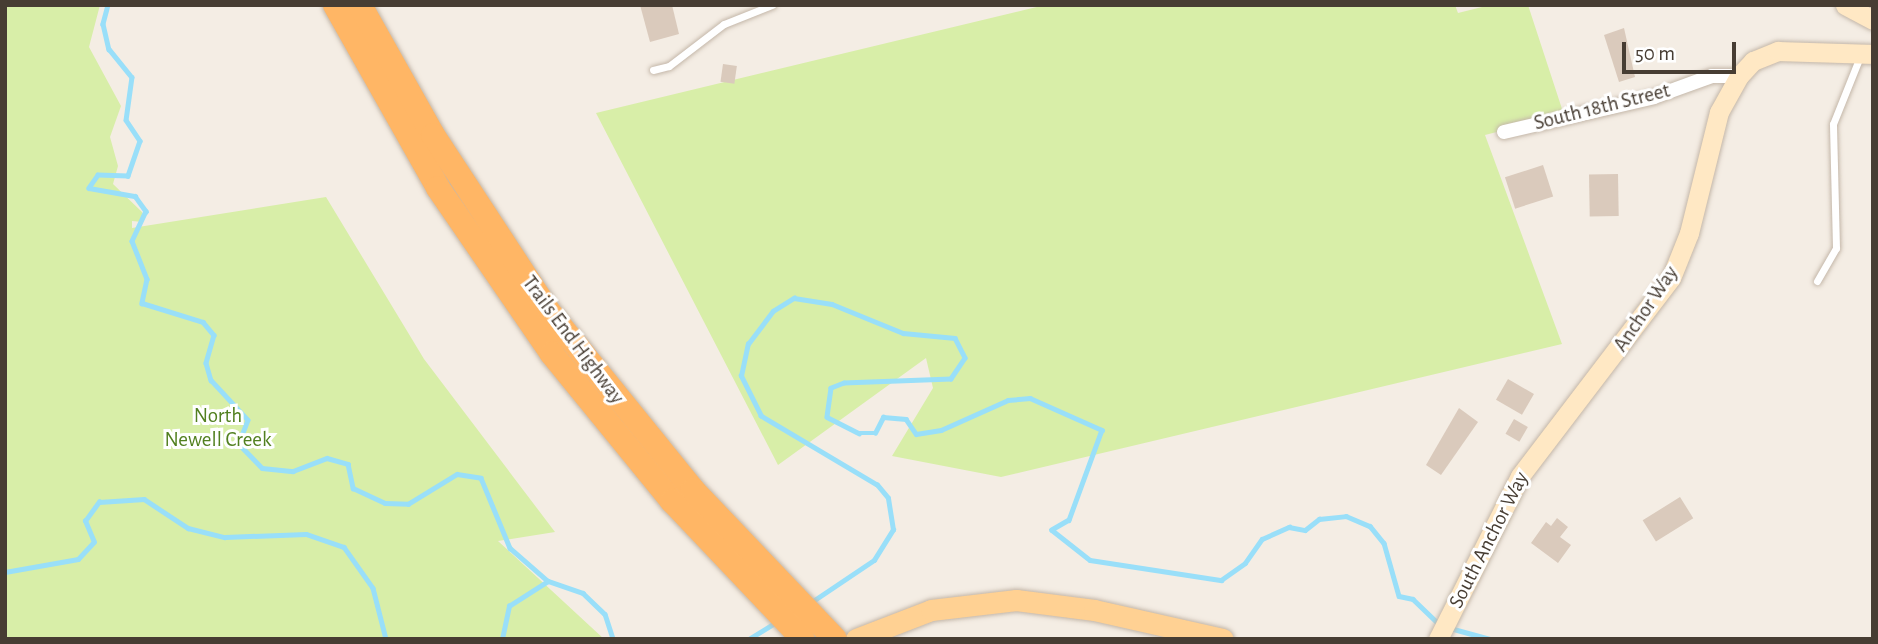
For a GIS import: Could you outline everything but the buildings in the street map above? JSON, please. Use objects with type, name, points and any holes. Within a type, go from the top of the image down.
[{"type":"highway","name":"Trails End Highway","points":[[335,5],[405,133],[488,265],[593,407],[746,565],[835,639]]},
{"type":"highway","name":"Trails End Highway","points":[[360,5],[439,145],[549,312],[803,639]]},
{"type":"main road","points":[[856,639],[931,610],[1016,600],[1094,610],[1223,639]]},
{"type":"street","points":[[1845,5],[1873,20]]},
{"type":"street","points":[[1740,76],[1753,61],[1778,51],[1867,54]]},
{"type":"street","name":"South 18th Street","points":[[1504,132],[1654,97],[1712,76],[1740,76]]},
{"type":"street","name":"Anchor Way","points":[[1543,443],[1671,278],[1689,233],[1719,112],[1740,76]]},
{"type":"street","name":"South Anchor Way","points":[[1438,639],[1502,505],[1543,443]]},
{"type":"lane","points":[[653,70],[669,66],[724,24],[772,5]]},
{"type":"lane","points":[[1817,281],[1836,248],[1833,124],[1867,54]]},
{"type":"green space","name":"North Newell Creek","points":[[5,5],[100,5],[89,47],[121,106],[110,137],[118,166],[113,184],[142,212],[143,222],[132,221],[132,228],[326,197],[424,359],[555,532],[498,541],[604,639],[5,639]]},
{"type":"green space","points":[[1045,5],[1455,5],[1458,13],[1490,5],[1528,5],[1564,115],[1485,135],[1562,344],[1001,477],[892,456],[933,388],[926,358],[778,465],[596,113]]},
{"type":"waterway","points":[[108,5],[103,24],[109,49],[132,77],[126,120],[140,141],[128,176],[98,175],[89,188],[135,196],[146,211],[132,241],[147,279],[142,303],[203,322],[214,335],[206,363],[211,380],[248,420],[239,444],[262,468],[293,471],[327,458],[348,464],[353,488],[385,503],[408,504],[457,474],[481,478],[510,548],[548,581]]},
{"type":"waterway","points":[[810,603],[874,560],[893,530],[888,498],[877,485],[761,416],[741,376],[748,344],[773,311],[794,298],[832,304],[903,333],[955,338],[965,358],[951,379],[844,383],[831,388],[827,417],[859,433],[875,433],[883,417],[906,419],[916,434],[941,430],[1008,400],[1030,398],[1102,430],[1069,520],[1052,530],[1090,560],[1221,580],[1245,563],[1262,539],[1289,527],[1305,530],[1319,519],[1346,516],[1370,526],[1384,543],[1399,596],[1413,599],[1439,624]]},
{"type":"waterway","points":[[5,572],[78,559],[94,542],[85,521],[99,502],[144,499],[188,528],[225,537],[306,534],[344,547],[373,588],[386,639]]},
{"type":"waterway","points":[[502,639],[509,606],[548,581],[583,593],[605,614],[613,639]]},
{"type":"waterway","points":[[749,639],[775,623]]},
{"type":"waterway","points":[[1450,628],[1490,639]]}]
